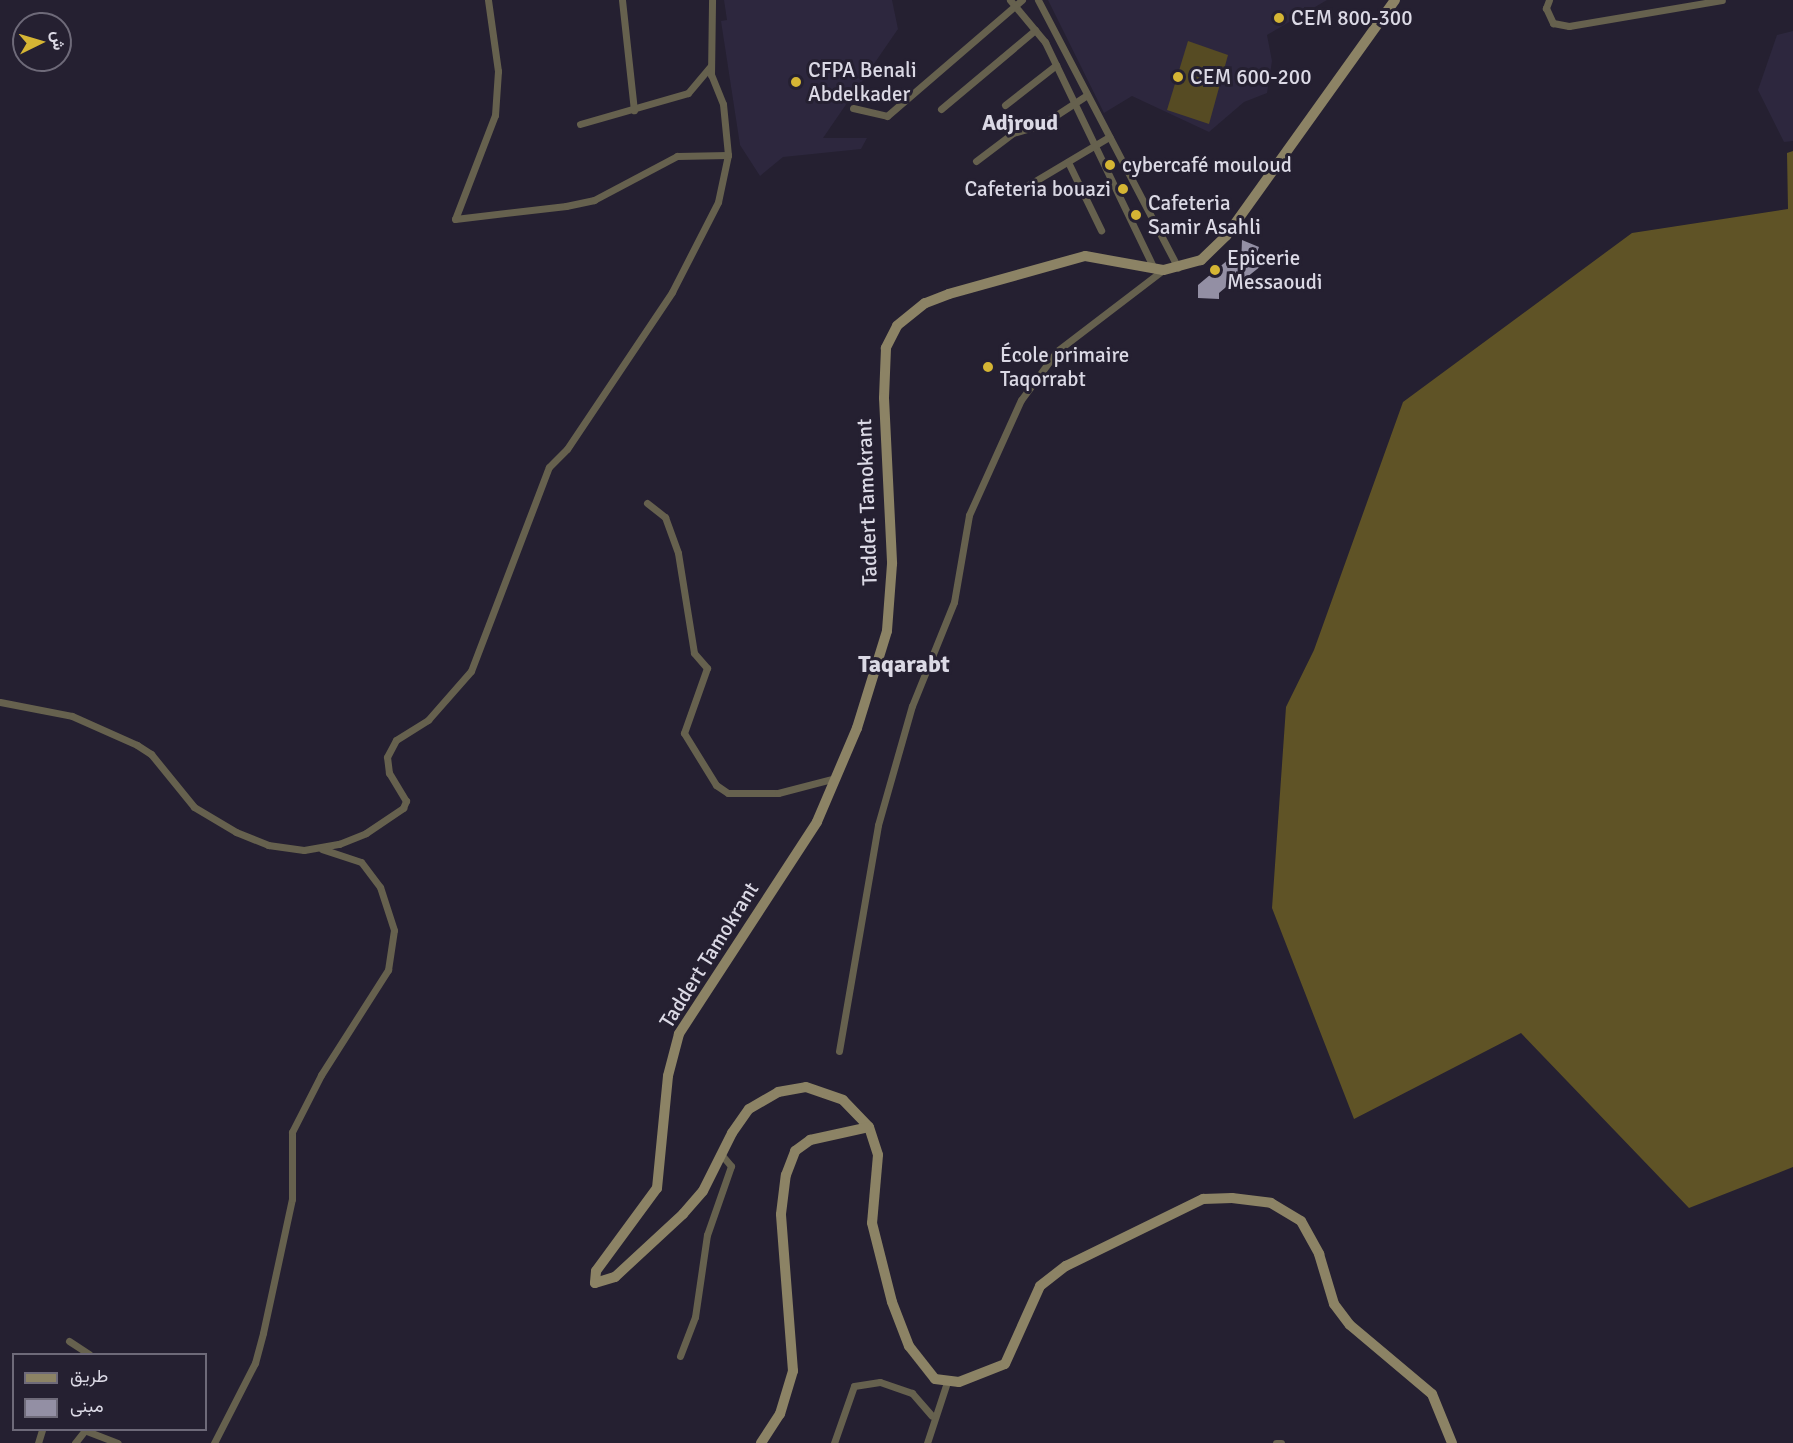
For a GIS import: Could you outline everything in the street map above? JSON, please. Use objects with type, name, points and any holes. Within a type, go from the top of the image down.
[{"type":"main road","name":"Taddert Tamokrant","points":[[947,1382],[935,1379],[909,1346],[892,1302],[872,1223],[878,1155],[869,1126],[843,1100],[806,1087],[778,1092],[749,1110],[703,1191],[683,1214],[615,1277],[595,1283],[596,1271],[657,1188],[668,1076],[679,1034],[817,822],[857,728],[887,631],[892,564],[884,398],[886,348],[897,326],[926,303],[949,294],[1085,256],[1158,269],[1178,268],[1201,260],[1226,236],[1395,0]]},
{"type":"main road","points":[[761,1443],[780,1414],[793,1371],[781,1214],[786,1175],[795,1151],[810,1140],[869,1126]]},
{"type":"main road","points":[[947,1382],[987,1374],[1005,1364],[1040,1286],[1066,1266],[1203,1199],[1232,1198],[1271,1203],[1301,1221],[1319,1254],[1334,1304],[1350,1324],[1432,1394],[1452,1443]]},
{"type":"street","points":[[488,0],[498,71],[495,115],[455,219],[566,206],[594,200],[677,156],[728,156]]},
{"type":"street","points":[[622,0],[634,110]]},
{"type":"street","points":[[0,702],[72,716],[136,745],[151,754],[194,807],[252,840],[287,848],[320,848],[366,833],[403,808],[406,801],[389,773],[387,757],[396,740],[428,720],[471,671],[549,467],[567,449],[682,276],[718,202],[728,156],[723,104],[711,66],[712,0]]},
{"type":"street","points":[[853,108],[886,116],[1012,3],[1022,0]]},
{"type":"street","points":[[1038,0],[1178,268]]},
{"type":"street","points":[[1549,0],[1546,8],[1553,22],[1569,26],[1692,2],[1722,0]]},
{"type":"street","points":[[839,1051],[878,825],[912,706],[954,602],[969,515],[1021,400],[1057,351],[1158,269],[1056,65],[1035,30],[1012,3]]},
{"type":"street","points":[[940,109],[1035,30]]},
{"type":"street","points":[[1005,105],[1056,65]]},
{"type":"street","points":[[580,124],[688,93],[711,66]]},
{"type":"street","points":[[976,161],[1013,133],[1041,125],[1087,95]]},
{"type":"street","points":[[1020,190],[1096,146],[1109,136]]},
{"type":"street","points":[[1068,162],[1101,230]]},
{"type":"street","points":[[647,503],[665,517],[672,535],[694,653],[707,668],[684,733],[716,785],[728,793],[778,793],[836,778]]},
{"type":"street","points":[[214,1443],[255,1363],[263,1333],[292,1199],[292,1132],[321,1076],[388,970],[394,930],[380,887],[361,862],[320,848]]},
{"type":"street","points":[[680,1356],[694,1317],[707,1235],[731,1166],[722,1154]]},
{"type":"street","points":[[69,1341],[87,1353]]},
{"type":"street","points":[[834,1443],[854,1386],[880,1382],[912,1393],[932,1416]]},
{"type":"street","points":[[927,1443],[932,1416],[947,1382]]},
{"type":"street","points":[[87,1431],[118,1443]]},
{"type":"street","points":[[1276,1443],[1281,1443]]},
{"type":"shaded area","name":"CFPA Benali Abdelkader","points":[[724,0],[892,0],[898,29],[823,138],[867,138],[861,149],[783,157],[760,176],[740,145],[721,21],[727,20]]},
{"type":"shaded area","name":"CEM 600-200","points":[[1048,0],[1327,0],[1267,35],[1272,61],[1267,93],[1244,102],[1209,132],[1132,96],[1104,113]]},
{"type":"shaded area","points":[[1793,31],[1793,141],[1784,142],[1758,90],[1777,35]]},
{"type":"shaded area","points":[[1188,41],[1228,55],[1209,124],[1167,110]]},
{"type":"shaded area","points":[[1793,151],[1793,1167],[1689,1208],[1521,1033],[1354,1119],[1272,908],[1286,707],[1314,650],[1403,402],[1632,233],[1788,209],[1787,153]]},
{"type":"building","points":[[1242,240],[1259,247],[1256,255],[1266,262],[1237,285],[1232,282],[1219,293],[1219,299],[1198,298],[1198,285],[1229,259],[1241,265]]},
{"type":"place","name":"CEM 800-300","points":[[1279,18]]},
{"type":"place","name":"CEM 600-200","points":[[1178,77]]},
{"type":"place","name":"CFPA Benali Abdelkader","points":[[796,82]]},
{"type":"place","name":"cybercafé mouloud","points":[[1110,165]]},
{"type":"place","name":"Cafeteria bouazi","points":[[1123,189]]},
{"type":"place","name":"Cafeteria Samir Asahli","points":[[1136,215]]},
{"type":"place","name":"Epicerie Messaoudi","points":[[1215,270]]},
{"type":"place","name":"École primaire Taqorrabt","points":[[988,367]]},
{"type":"district","name":"Adjroud","points":[[1020,123]]},
{"type":"district","name":"Taqarabt","points":[[904,665]]}]
